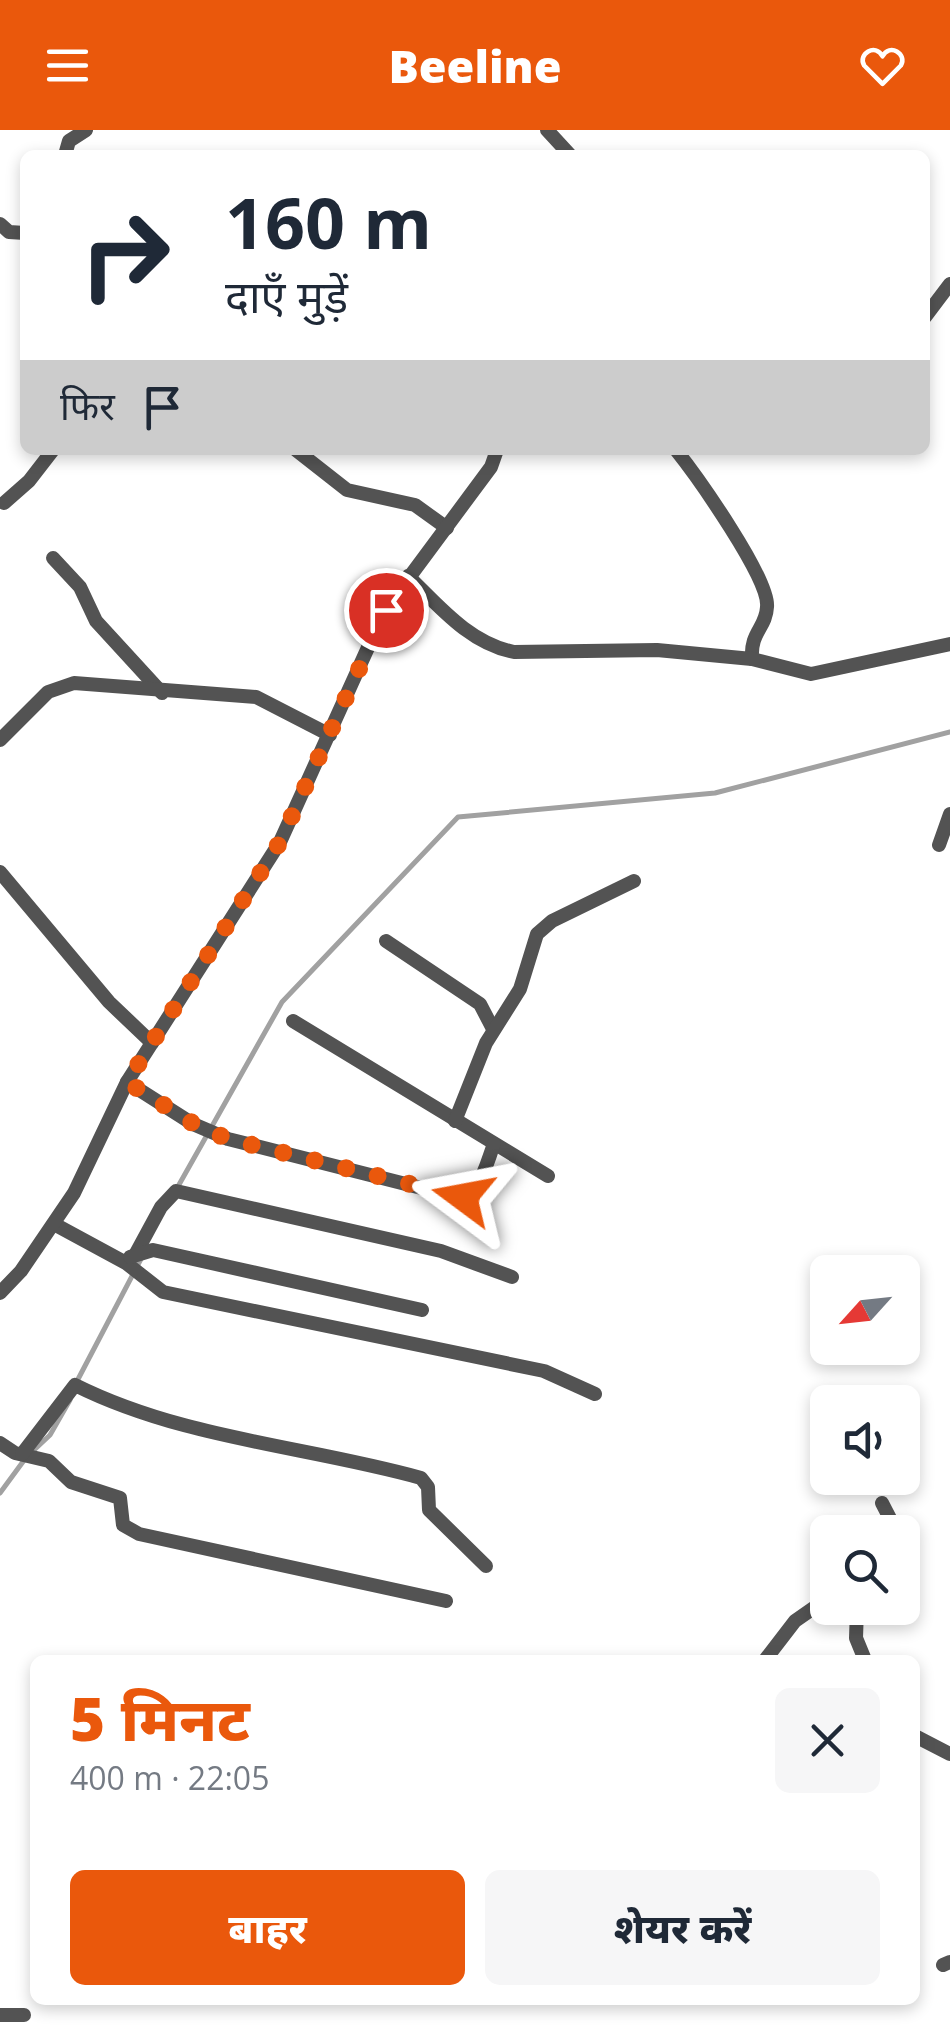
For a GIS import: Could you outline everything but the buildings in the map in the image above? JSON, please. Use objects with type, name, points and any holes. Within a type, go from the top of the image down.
[{"type":"street","points":[[66,150],[69,141],[86,130]]},
{"type":"street","points":[[547,130],[565,150]]},
{"type":"street","points":[[930,310],[950,284]]},
{"type":"street","points":[[4,503],[30,482],[50,455]]},
{"type":"street","points":[[302,455],[347,490],[401,500],[426,510],[447,528]]},
{"type":"street","points":[[0,1293],[74,1193],[127,1082],[280,842],[386,610],[495,455]]},
{"type":"street","points":[[680,455],[710,495],[763,586],[767,608],[752,638],[752,659]]},
{"type":"street","points":[[53,558],[80,587],[96,621],[162,693]]},
{"type":"street","points":[[408,576],[464,630],[498,649],[554,654],[620,648],[752,659],[811,674],[831,673],[950,644]]},
{"type":"street","points":[[0,740],[48,692],[65,684],[256,696],[330,734]]},
{"type":"street","points":[[939,845],[950,814]]},
{"type":"street","points":[[0,872],[108,1002],[152,1043]]},
{"type":"street","points":[[456,1120],[493,1029],[520,989],[533,941],[542,928],[634,881]]},
{"type":"street","points":[[386,941],[480,1004],[493,1029]]},
{"type":"street","points":[[293,1021],[548,1176]]},
{"type":"street","points":[[127,1082],[216,1134],[283,1155],[463,1197],[474,1191],[494,1144]]},
{"type":"street","points":[[128,1258],[160,1206],[176,1191],[441,1251],[512,1277]]},
{"type":"street","points":[[54,1224],[128,1258],[163,1292],[544,1371],[595,1394]]},
{"type":"street","points":[[128,1258],[153,1250],[422,1310]]},
{"type":"street","points":[[22,1454],[75,1386],[114,1405],[196,1428],[421,1478],[428,1487],[429,1510],[486,1566]]},
{"type":"street","points":[[0,1443],[49,1461],[71,1482],[120,1498],[122,1522],[129,1530],[168,1543],[446,1601]]},
{"type":"street","points":[[882,1503],[888,1515]]},
{"type":"street","points":[[769,1655],[794,1621],[810,1610]]},
{"type":"street","points":[[857,1625],[856,1638],[864,1655]]},
{"type":"street","points":[[920,1739],[950,1754]]},
{"type":"street","points":[[0,2014],[24,2015]]},
{"type":"waterway","points":[[176,1190],[282,1002],[458,817],[715,793],[950,732]]},
{"type":"waterway","points":[[75,1385],[142,1257]]},
{"type":"waterway","points":[[33,1451],[50,1435],[70,1400]]},
{"type":"waterway","points":[[0,1493],[25,1459]]},
{"type":"route","points":[[386,610],[280,842],[127,1082],[194,1124],[228,1139],[463,1197]]}]
